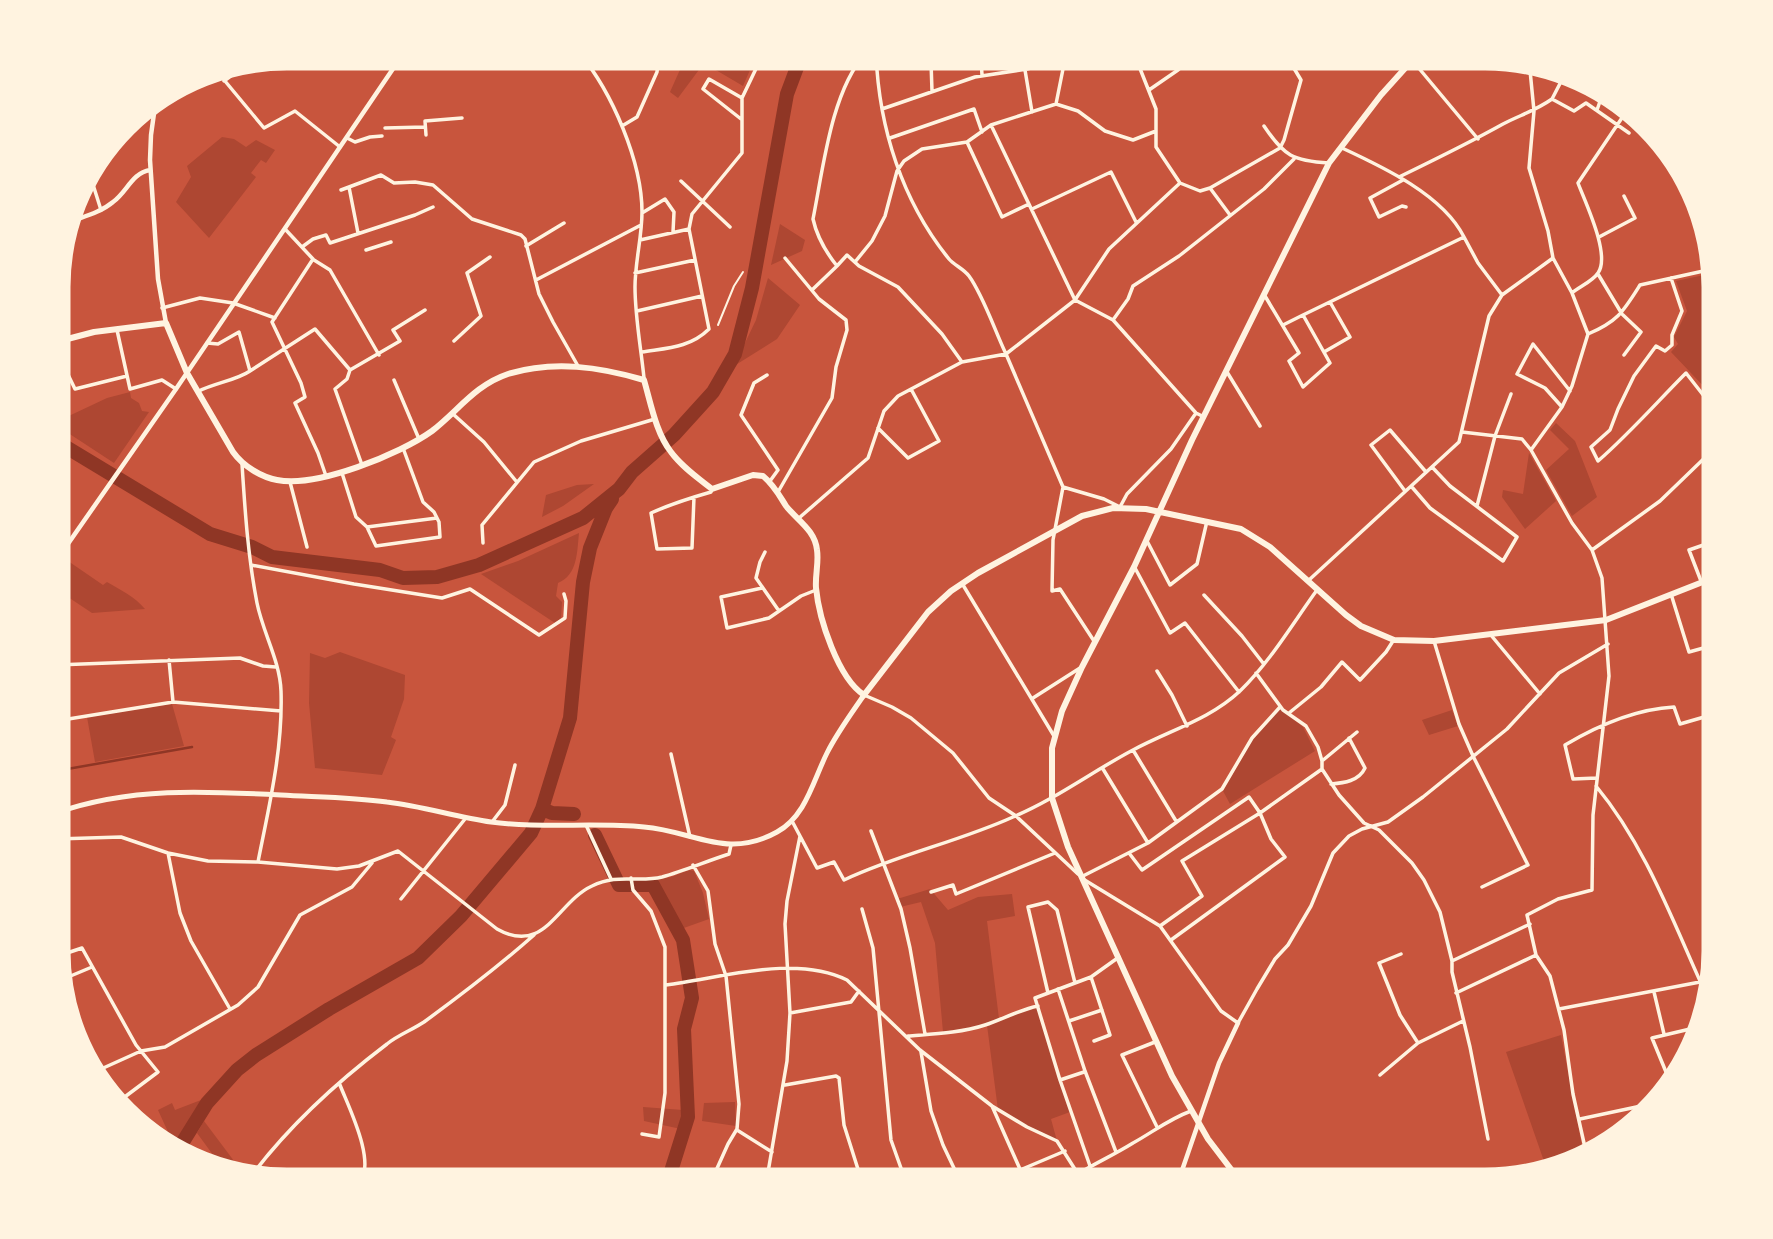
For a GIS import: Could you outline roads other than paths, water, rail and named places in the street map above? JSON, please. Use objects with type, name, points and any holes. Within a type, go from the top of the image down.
[{"type":"main road","points":[[1234,1172],[1199,1123],[1155,1042],[1068,847],[1052,798],[1050,768],[1054,736],[1094,641],[1134,568],[1203,417],[1329,163],[1407,67]]},
{"type":"main road","points":[[67,339],[94,332],[166,323],[187,373],[233,452],[242,463],[266,478],[290,482],[342,473],[403,448],[434,429],[471,394],[510,373],[579,366],[600,368],[644,380],[655,419],[671,452],[712,489],[753,475],[763,476],[770,481],[786,506],[808,528],[817,550],[816,590],[825,632],[837,661],[855,690],[864,695]]},
{"type":"main road","points":[[67,810],[101,800],[139,794],[203,792],[271,795],[386,802],[522,825],[646,827],[708,842],[731,845],[748,843],[778,831],[792,820],[806,802],[828,751],[864,695],[928,612],[962,583],[1056,530],[1082,516],[1121,507],[1236,527],[1257,537],[1361,626],[1394,640],[1434,641],[1606,620],[1706,580]]},
{"type":"street","points":[[67,545],[395,66]]},
{"type":"street","points":[[589,66],[600,80],[622,126],[641,194],[640,240],[635,273],[644,380]]},
{"type":"street","points":[[622,126],[637,117],[658,66]]},
{"type":"street","points":[[642,352],[690,344],[709,329],[690,229],[692,214],[741,153],[742,98],[757,66]]},
{"type":"street","points":[[837,266],[826,253],[813,219],[831,124],[854,66]]},
{"type":"street","points":[[879,66],[877,69],[882,109],[897,171],[917,215],[950,261],[968,275],[1006,354],[1063,487],[1053,540],[1052,591],[1060,589],[1094,641]]},
{"type":"street","points":[[931,67],[932,91]]},
{"type":"street","points":[[981,67],[982,75]]},
{"type":"street","points":[[882,109],[982,75],[1038,67]]},
{"type":"street","points":[[1056,104],[1063,67]]},
{"type":"street","points":[[1139,67],[1157,109],[1156,147],[1180,183],[1200,191],[1280,148],[1301,80],[1294,67]]},
{"type":"street","points":[[1149,90],[1181,67]]},
{"type":"street","points":[[1423,67],[1478,139]]},
{"type":"street","points":[[1025,70],[1032,112]]},
{"type":"street","points":[[1530,72],[1534,111],[1529,167],[1553,258],[1572,293],[1588,334],[1570,391],[1562,407],[1531,450]]},
{"type":"street","points":[[224,81],[235,73]]},
{"type":"street","points":[[221,77],[264,128],[295,111],[340,147]]},
{"type":"street","points":[[742,98],[709,79],[703,89],[742,120]]},
{"type":"street","points":[[1406,207],[1402,206],[1379,217],[1370,198],[1401,178],[1534,111],[1552,99],[1562,80]]},
{"type":"street","points":[[1552,99],[1574,111],[1586,103],[1629,133]]},
{"type":"street","points":[[1597,110],[1601,99]]},
{"type":"street","points":[[854,262],[872,242],[885,216],[897,171],[904,160],[922,149],[967,142],[991,125],[1056,104],[1078,111],[1105,131],[1133,140],[1156,131]]},
{"type":"street","points":[[890,138],[974,109],[982,132]]},
{"type":"street","points":[[154,111],[150,135],[150,170],[162,308],[166,323]]},
{"type":"street","points":[[1572,293],[1598,274],[1601,265],[1599,237],[1578,183],[1623,115]]},
{"type":"street","points":[[426,135],[425,121],[462,118]]},
{"type":"street","points":[[991,125],[1075,300],[1114,320],[1196,413],[1203,417]]},
{"type":"street","points":[[1264,126],[1280,148],[1294,159],[1329,163]]},
{"type":"street","points":[[385,128],[425,127]]},
{"type":"street","points":[[347,138],[355,142],[382,136]]},
{"type":"street","points":[[967,142],[1002,217],[1029,204]]},
{"type":"street","points":[[1340,147],[1401,178],[1456,221],[1478,263],[1502,295]]},
{"type":"street","points":[[1114,320],[1133,286],[1179,256],[1264,189],[1294,159]]},
{"type":"street","points":[[77,219],[101,210],[114,201],[138,174],[150,170]]},
{"type":"street","points":[[1031,209],[1111,172],[1136,222]]},
{"type":"street","points":[[341,190],[381,176],[394,183],[415,182],[432,185],[472,219],[521,235],[527,246],[539,294],[552,322],[579,366]]},
{"type":"street","points":[[681,181],[730,226]]},
{"type":"street","points":[[798,519],[868,458],[884,411],[898,396],[962,362],[1006,354],[1075,300],[1109,249],[1180,183]]},
{"type":"street","points":[[93,184],[101,210]]},
{"type":"street","points":[[349,187],[358,233]]},
{"type":"street","points":[[1210,188],[1230,215]]},
{"type":"street","points":[[1599,237],[1635,218],[1624,196]]},
{"type":"street","points":[[642,213],[665,199],[674,212],[673,232]]},
{"type":"street","points":[[302,247],[313,239],[326,235],[330,243],[432,207]]},
{"type":"street","points":[[527,246],[564,223]]},
{"type":"street","points":[[536,279],[641,225]]},
{"type":"street","points":[[285,229],[313,259],[330,270],[379,355]]},
{"type":"street","points":[[640,240],[690,229]]},
{"type":"street","points":[[1282,326],[1464,237]]},
{"type":"street","points":[[366,250],[391,242]]},
{"type":"street","points":[[812,290],[847,255],[854,262],[898,287],[942,334],[962,362]]},
{"type":"street","points":[[454,341],[481,316],[467,273],[490,257]]},
{"type":"street","points":[[778,492],[832,398],[836,367],[848,330],[846,320],[812,290],[785,258]]},
{"type":"street","points":[[1308,582],[1459,442],[1489,316],[1502,295],[1553,258]]},
{"type":"street","points":[[313,259],[272,322],[305,397],[295,403],[326,476]]},
{"type":"street","points":[[635,273],[695,260]]},
{"type":"street","points":[[1588,334],[1605,327],[1622,314],[1640,285],[1706,270]]},
{"type":"street","points":[[1598,274],[1622,314],[1641,332],[1624,355]]},
{"type":"street","points":[[1671,278],[1682,311],[1672,335],[1672,345],[1665,351],[1656,346],[1634,376],[1611,430],[1591,447],[1598,461],[1621,441],[1638,420],[1686,373],[1706,399]]},
{"type":"street","points":[[1263,294],[1299,353],[1289,361],[1303,387],[1331,363],[1303,315]]},
{"type":"street","points":[[637,311],[702,296]]},
{"type":"street","points":[[162,308],[200,298],[233,303],[275,317]]},
{"type":"street","points":[[1324,352],[1350,337],[1330,302]]},
{"type":"street","points":[[362,465],[335,389],[347,379],[350,370],[400,341],[393,330],[425,310]]},
{"type":"street","points":[[197,391],[216,382],[243,376],[315,329],[350,370]]},
{"type":"street","points":[[117,330],[130,390],[162,380],[176,389]]},
{"type":"street","points":[[207,343],[218,344],[239,332],[250,371]]},
{"type":"street","points":[[1562,407],[1545,388],[1517,374],[1533,344],[1570,391]]},
{"type":"street","points":[[1226,370],[1260,426]]},
{"type":"street","points":[[67,373],[75,389],[127,376]]},
{"type":"street","points":[[768,375],[754,383],[741,415],[778,470],[770,481]]},
{"type":"street","points":[[394,380],[419,439]]},
{"type":"street","points":[[878,428],[908,458],[939,441],[911,389]]},
{"type":"street","points":[[1477,506],[1495,436],[1511,394]]},
{"type":"street","points":[[451,412],[484,442],[516,481]]},
{"type":"street","points":[[1063,487],[1121,507],[1127,494],[1171,449],[1196,413]]},
{"type":"street","points":[[484,543],[482,525],[534,462],[581,441],[655,419]]},
{"type":"street","points":[[1405,491],[1371,444],[1391,430],[1426,472]]},
{"type":"street","points":[[1462,432],[1522,439],[1592,550],[1602,578],[1609,676],[1593,815],[1592,890],[1558,899],[1527,915],[1536,955],[1550,976],[1559,1009],[1585,1149]]},
{"type":"street","points":[[342,473],[356,517],[367,527],[376,546],[440,537],[437,518],[423,502],[403,448]]},
{"type":"street","points":[[1592,550],[1652,507],[1706,458]]},
{"type":"street","points":[[242,463],[248,554],[258,606],[281,691],[271,795],[258,862]]},
{"type":"street","points":[[1411,486],[1430,508],[1503,561],[1517,537],[1450,486],[1432,467]]},
{"type":"street","points":[[290,482],[307,547]]},
{"type":"street","points":[[694,497],[692,548],[657,549],[651,513],[694,497],[711,492],[712,489]]},
{"type":"street","points":[[367,527],[437,518]]},
{"type":"street","points":[[1147,541],[1170,585],[1197,564],[1207,521]]},
{"type":"street","points":[[1701,582],[1689,550],[1706,544]]},
{"type":"street","points":[[765,552],[756,578],[779,611]]},
{"type":"street","points":[[250,565],[442,597],[470,589],[539,635],[565,618],[564,594]]},
{"type":"street","points":[[1134,568],[1170,633],[1185,623],[1239,692]]},
{"type":"street","points":[[962,583],[1054,736]]},
{"type":"street","points":[[762,588],[721,597],[727,628],[769,618],[816,590]]},
{"type":"street","points":[[792,820],[817,867],[834,862],[844,880],[1016,816],[1133,750],[1211,714],[1239,692],[1256,673],[1317,590]]},
{"type":"street","points":[[1671,594],[1689,652],[1706,647]]},
{"type":"street","points":[[1204,595],[1263,663]]},
{"type":"street","points":[[1490,634],[1540,694]]},
{"type":"street","points":[[1289,713],[1321,687],[1342,662],[1360,680],[1394,640]]},
{"type":"street","points":[[1434,641],[1459,724],[1528,865],[1482,887]]},
{"type":"street","points":[[1182,1172],[1219,1063],[1238,1023],[1275,959],[1300,927],[1333,853],[1349,836],[1362,829],[1388,822],[1507,729],[1559,673],[1608,644]]},
{"type":"street","points":[[67,665],[240,657],[263,666],[276,667]]},
{"type":"street","points":[[169,660],[173,702]]},
{"type":"street","points":[[1032,698],[1082,667]]},
{"type":"street","points":[[1157,671],[1187,726]]},
{"type":"street","points":[[1256,673],[1280,707],[1306,726],[1318,747],[1322,769],[1331,784],[1364,823],[1379,830],[1412,863],[1440,912],[1488,1139]]},
{"type":"street","points":[[864,695],[911,718],[953,753],[989,798],[1016,816],[1081,877],[1160,926],[1221,1011],[1238,1023]]},
{"type":"street","points":[[67,719],[173,702],[281,711]]},
{"type":"street","points":[[1081,877],[1148,843],[1222,789],[1252,738],[1280,707]]},
{"type":"street","points":[[1597,778],[1573,779],[1565,746],[1604,726],[1651,708],[1674,707],[1679,724],[1706,716]]},
{"type":"street","points":[[1322,761],[1357,732]]},
{"type":"street","points":[[1331,784],[1348,782],[1363,773],[1365,768],[1349,738]]},
{"type":"street","points":[[1133,750],[1176,821]]},
{"type":"street","points":[[671,754],[690,837]]},
{"type":"street","points":[[492,822],[505,805],[515,765]]},
{"type":"street","points":[[1103,769],[1148,843]]},
{"type":"street","points":[[1160,926],[1202,895],[1182,861],[1260,813],[1322,769]]},
{"type":"street","points":[[1596,786],[1611,803],[1643,856],[1703,988]]},
{"type":"street","points":[[1129,853],[1142,870],[1249,797],[1260,813],[1268,833],[1285,857],[1171,940]]},
{"type":"street","points":[[401,899],[422,869],[466,817]]},
{"type":"street","points":[[586,825],[612,879]]},
{"type":"street","points":[[871,831],[901,909],[911,948],[925,1034]]},
{"type":"street","points":[[67,838],[121,836],[167,853],[208,861],[337,869],[373,862],[398,850],[479,916],[505,933],[525,937],[536,934]]},
{"type":"street","points":[[768,1172],[785,1085],[790,1013],[785,925],[800,836]]},
{"type":"street","points":[[256,1170],[309,1112],[389,1042],[454,1000],[551,923],[581,893],[612,879],[660,877],[729,854],[731,845]]},
{"type":"street","points":[[167,853],[180,913],[187,932],[230,1009]]},
{"type":"street","points":[[931,892],[953,885],[956,894],[1055,853]]},
{"type":"street","points":[[101,1069],[141,1051],[165,1047],[230,1009],[258,987],[300,915],[352,887],[373,862]]},
{"type":"street","points":[[693,865],[708,891],[715,944],[726,976],[739,1104],[737,1130],[716,1172]]},
{"type":"street","points":[[631,880],[633,890],[651,911],[664,940],[666,985],[665,1093],[661,1126],[659,1136],[642,1133]]},
{"type":"street","points":[[1048,993],[1028,907],[1048,902],[1058,910],[1075,983]]},
{"type":"street","points":[[862,909],[873,948],[891,1140],[902,1172]]},
{"type":"street","points":[[1452,961],[1530,924]]},
{"type":"street","points":[[67,953],[82,948],[110,1001],[141,1051],[158,1072],[124,1100]]},
{"type":"street","points":[[1401,954],[1379,963],[1400,1016],[1419,1043]]},
{"type":"street","points":[[1456,993],[1536,955]]},
{"type":"street","points":[[1090,1166],[1035,998],[1091,977],[1119,957]]},
{"type":"street","points":[[666,985],[788,966],[838,975],[848,980],[920,1050],[992,1106],[1027,1127],[1057,1140],[1077,1172]]},
{"type":"street","points":[[69,977],[92,967]]},
{"type":"street","points":[[1091,977],[1110,1035],[1094,1041]]},
{"type":"street","points":[[1559,1009],[1700,982]]},
{"type":"street","points":[[1058,989],[1085,1072],[1116,1152]]},
{"type":"street","points":[[790,1013],[850,1002],[859,991]]},
{"type":"street","points":[[1654,992],[1664,1035]]},
{"type":"street","points":[[906,1036],[981,1026],[1023,1009],[1038,1006]]},
{"type":"street","points":[[1069,1021],[1102,1010]]},
{"type":"street","points":[[1380,1075],[1419,1043],[1463,1021]]},
{"type":"street","points":[[1668,1076],[1652,1038],[1692,1028]]},
{"type":"street","points":[[1155,1042],[1122,1055],[1157,1127]]},
{"type":"street","points":[[920,1050],[931,1111],[956,1172]]},
{"type":"street","points":[[1060,1080],[1085,1072]]},
{"type":"street","points":[[785,1085],[836,1076],[839,1078],[844,1125],[859,1172]]},
{"type":"street","points":[[340,1085],[364,1155],[363,1172]]},
{"type":"street","points":[[992,1106],[1020,1170],[1065,1152]]},
{"type":"street","points":[[1580,1119],[1641,1106],[1641,1108]]},
{"type":"street","points":[[1081,1172],[1157,1127],[1193,1110]]},
{"type":"street","points":[[737,1130],[772,1152]]},
{"type":"street","points":[[1584,1146],[1593,1144]]},
{"type":"lane","points":[[718,325],[734,286],[743,272]]},
{"type":"waterway","points":[[67,448],[210,534],[252,547],[272,557],[380,570],[403,578],[437,577],[479,565],[583,518],[619,489],[632,472],[674,435],[713,392],[735,354],[752,288],[787,94],[797,66]]},
{"type":"waterway","points":[[181,1145],[207,1103],[237,1070],[329,1009],[418,958],[461,916],[531,833],[542,809],[570,718],[583,582],[590,548],[612,499]]},
{"type":"waterway","points":[[67,769],[192,747]]},
{"type":"waterway","points":[[542,809],[552,813],[574,814]]},
{"type":"waterway","points":[[595,835],[619,885],[653,885],[683,940],[692,998],[684,1029],[688,1117],[671,1172]]}]
